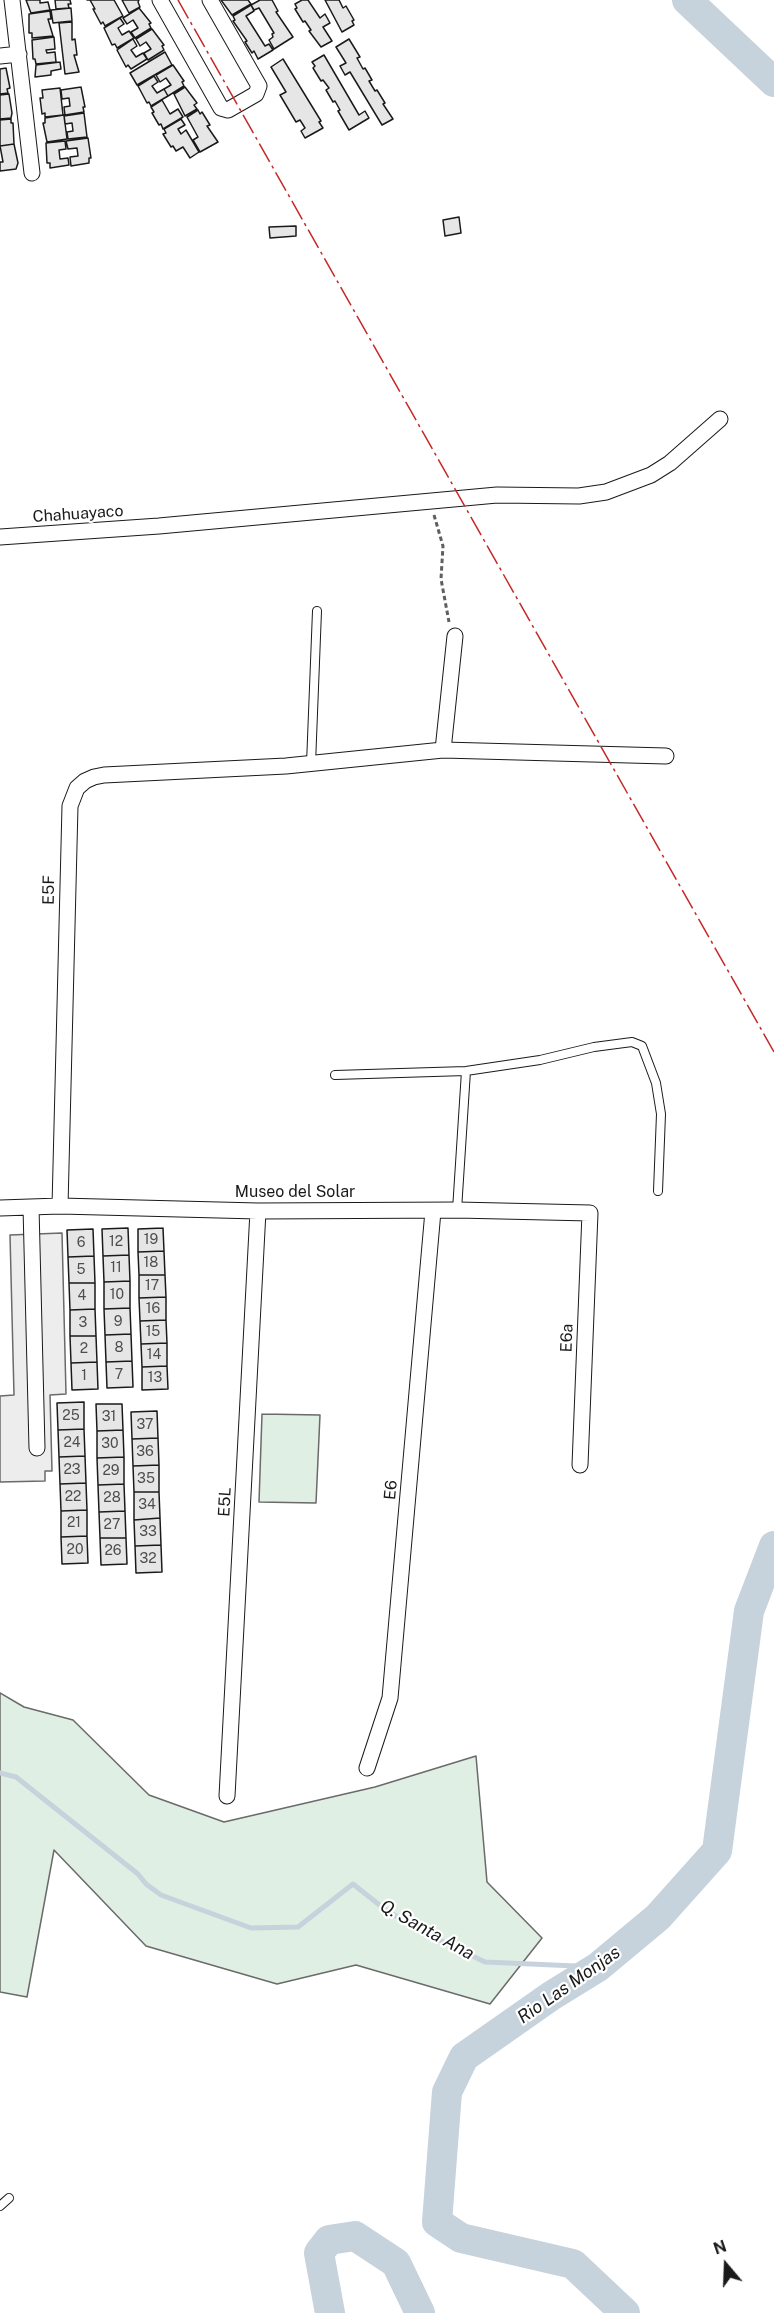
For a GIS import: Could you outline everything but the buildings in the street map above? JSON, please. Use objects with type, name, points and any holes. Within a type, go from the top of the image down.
[{"type":"street","points":[[12,0],[32,173]]},
{"type":"street","points":[[160,0],[221,108],[228,110],[256,94],[260,86],[210,0]]},
{"type":"street","points":[[0,56],[19,54]]},
{"type":"street","name":"Chahuayaco","points":[[0,537],[159,526],[497,495],[579,496],[606,492],[651,475],[670,463],[720,419]]},
{"type":"street","points":[[443,750],[455,636]]},
{"type":"street","name":"E5F","points":[[60,1206],[70,806],[77,788],[94,777],[286,766],[443,750],[666,756]]},
{"type":"street","name":"Museo del Solar","points":[[0,1209],[60,1206],[258,1211],[457,1210],[590,1213]]},
{"type":"street","points":[[31,1208],[37,1448]]},
{"type":"street","name":"E5L","points":[[227,1796],[258,1211]]},
{"type":"street","name":"E6","points":[[367,1768],[390,1698],[434,1211]]},
{"type":"street","name":"E6a","points":[[580,1465],[590,1213]]},
{"type":"lane","points":[[311,764],[317,611]]},
{"type":"lane","points":[[335,1075],[466,1071],[540,1060],[594,1047],[632,1042],[642,1046],[656,1083],[661,1114],[657,1191]]},
{"type":"lane","points":[[457,1210],[466,1071]]},
{"type":"lane","points":[[0,2206],[9,2198]]},
{"type":"path","points":[[418,503],[434,515],[440,528],[443,546],[441,579],[444,602],[447,618],[455,636]]},
{"type":"green space","points":[[262,1414],[320,1415],[316,1503],[259,1502]]},
{"type":"green space","points":[[0,1693],[24,1707],[73,1720],[149,1795],[224,1822],[375,1787],[476,1756],[487,1882],[542,1938],[490,2004],[356,1965],[277,1984],[146,1946],[54,1850],[27,1997],[0,1992]]},
{"type":"shaded area","points":[[62,1233],[66,1394],[50,1395],[52,1471],[45,1471],[45,1481],[0,1482],[0,1396],[14,1395],[10,1235]]},
{"type":"waterway","points":[[687,0],[774,82]]},
{"type":"waterway","name":"Rio Las Monjas","points":[[625,2313],[573,2264],[461,2238],[437,2222],[447,2092],[464,2057],[551,1996],[598,1967],[658,1917],[717,1851],[749,1611],[774,1546]]},
{"type":"waterway","name":"Q. Santa Ana","points":[[0,1773],[16,1777],[161,1895],[251,1928],[298,1927],[353,1884],[387,1911],[431,1936],[485,1962],[598,1967]]},
{"type":"waterway","name":"Rio Las Monjas","points":[[330,2313],[319,2253],[329,2240],[355,2236],[396,2263],[420,2313]]},
{"type":"power","points":[[178,0],[774,1052]]}]
